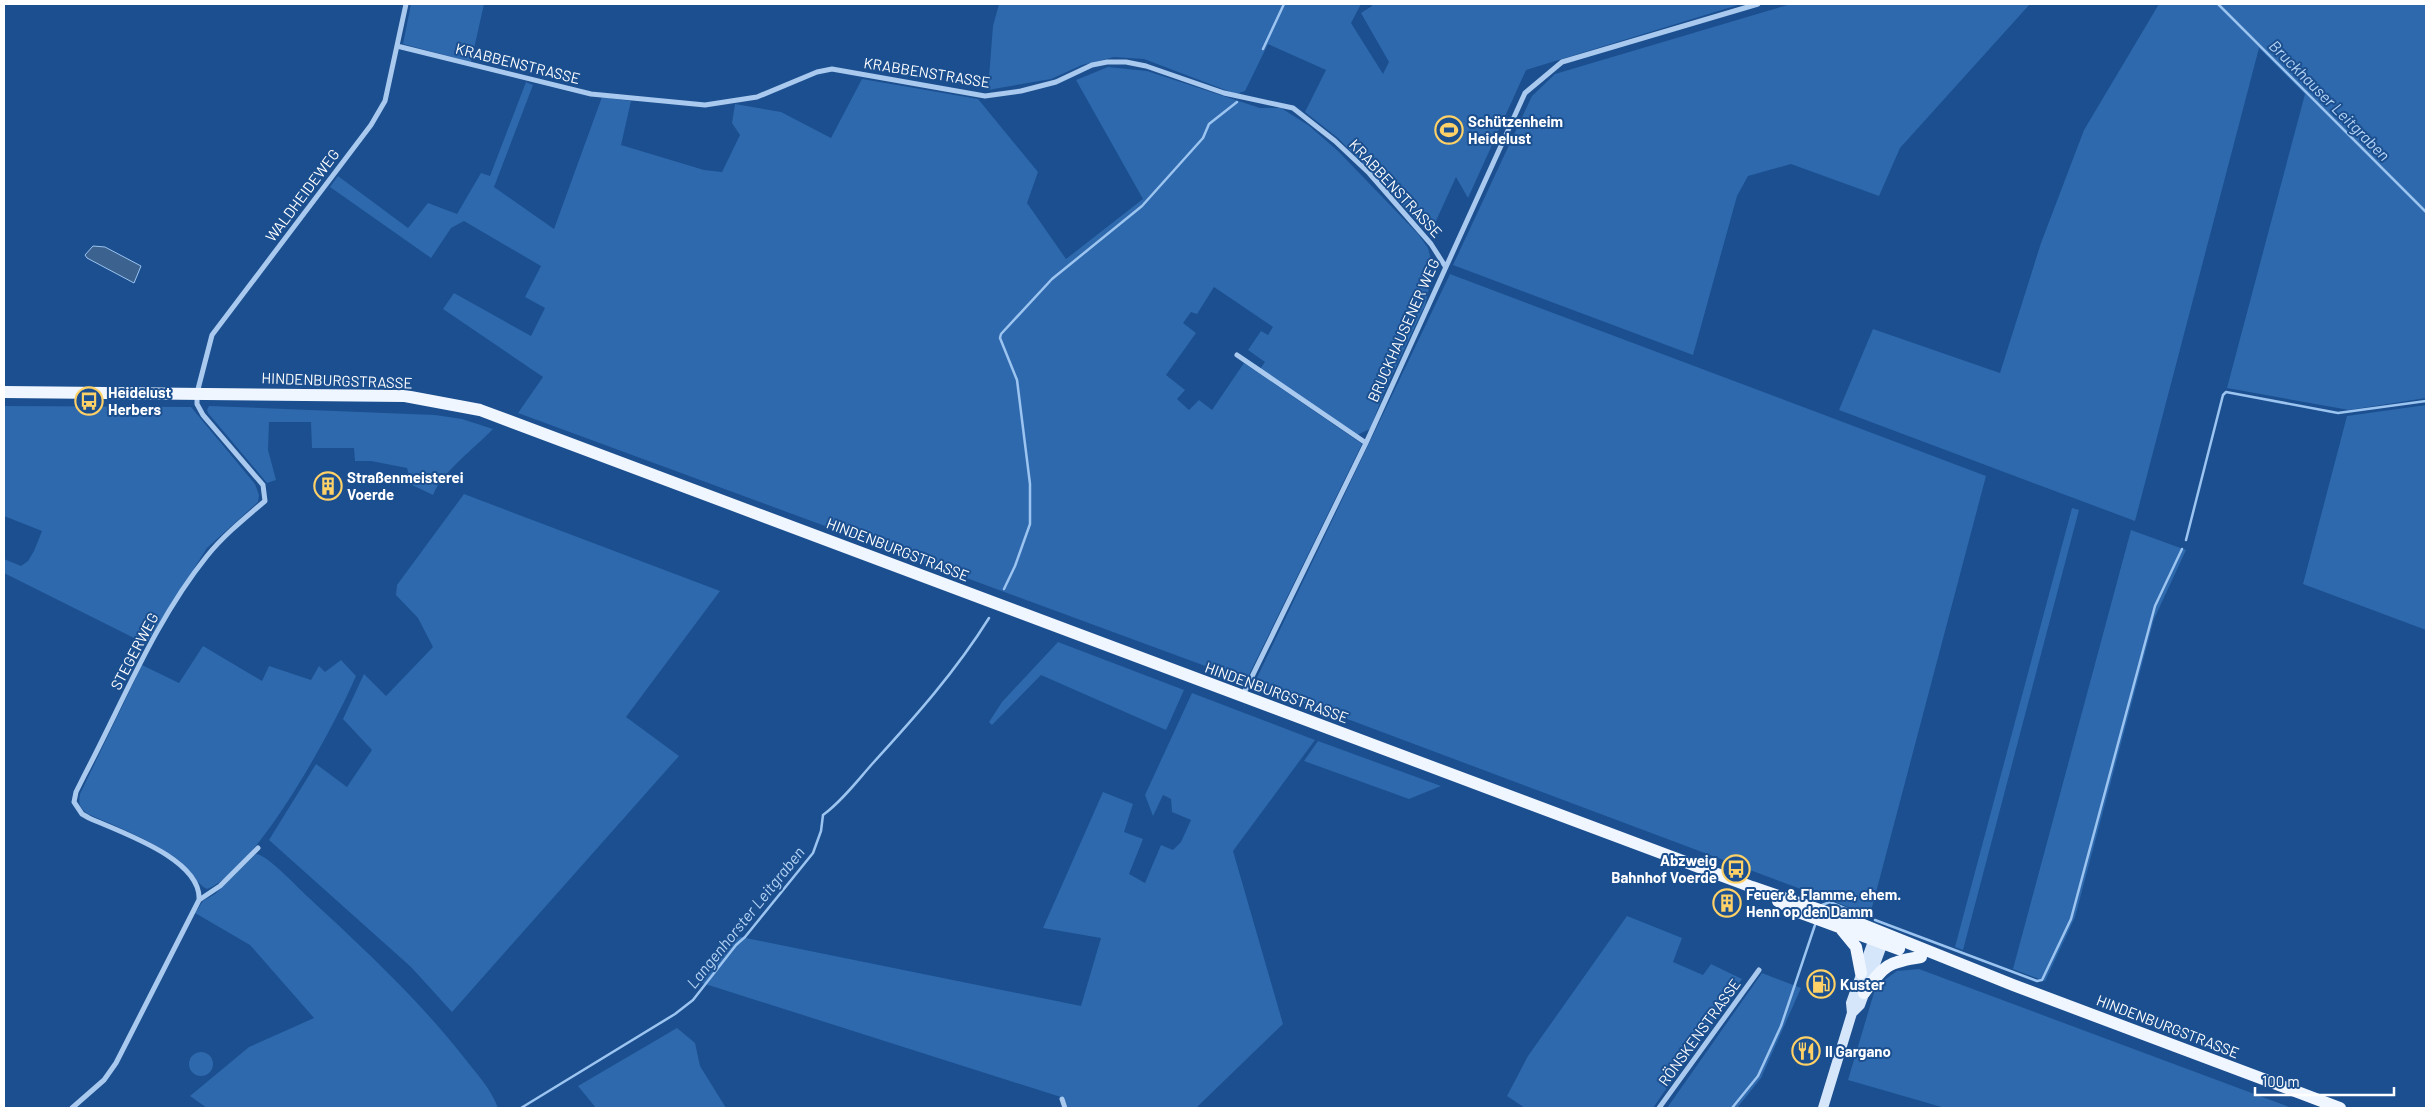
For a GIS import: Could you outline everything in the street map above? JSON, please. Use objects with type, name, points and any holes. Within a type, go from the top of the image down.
[{"type":"main road","name":"HINDENBURGSTRASSE","points":[[4,392],[405,396],[480,410],[1752,887],[1801,902],[1921,957],[2013,985]]},
{"type":"main road","name":"HINDENBURGSTRASSE","points":[[1752,887],[1796,911],[1836,925],[1880,937],[2013,985],[2340,1108]]},
{"type":"main road","points":[[1836,925],[1848,935],[1856,947],[1862,973]]},
{"type":"main road","points":[[1864,992],[1876,976],[1893,961],[1921,957]]},
{"type":"street","name":"WALDHEIDEWEG","points":[[197,393],[212,335],[374,120],[385,101],[406,4]]},
{"type":"street","name":"BRUCKHAUSENER WEG","points":[[1243,695],[1366,443],[1525,93],[1539,79],[1562,62],[1758,4]]},
{"type":"street","name":"KRABBENSTRASSE","points":[[397,46],[591,94],[705,105],[758,97],[816,72],[832,69],[985,96],[1021,91],[1056,82],[1092,65],[1107,62],[1126,62],[1146,66],[1224,93],[1293,108],[1335,141],[1369,173],[1432,244],[1446,266]]},
{"type":"street","points":[[1237,355],[1366,443]]},
{"type":"street","name":"STEGERWEG","points":[[197,393],[197,404],[203,415],[263,485],[265,500],[224,537],[207,556],[172,606],[147,651],[76,792],[74,802],[82,814],[88,818],[174,860],[193,877],[199,891],[199,900]]},
{"type":"street","points":[[72,1108],[104,1080],[116,1062],[199,900],[220,886],[258,848]]},
{"type":"street","points":[[1824,1108],[1852,1013],[1851,1002],[1862,973],[1880,937]]},
{"type":"street","points":[[1852,1013],[1860,1005],[1880,937]]},
{"type":"street","name":"RÖNSKENSTRASSE","points":[[1659,1108],[1759,970]]},
{"type":"street","points":[[1062,1099],[1065,1108]]},
{"type":"shaded area","points":[[411,4],[484,4],[471,62],[403,44]]},
{"type":"shaded area","points":[[999,4],[1361,4],[1351,23],[1383,74],[1389,62],[1361,13],[1372,6],[1371,4],[1741,4],[1526,70],[1468,198],[1456,177],[1430,234],[1338,138],[1305,112],[1326,70],[1268,44],[1245,91],[1236,94],[1144,59],[1114,57],[1082,65],[1051,79],[988,90],[993,26]]},
{"type":"shaded area","points":[[1791,4],[2030,4],[1900,148],[1879,196],[1791,164],[1748,176],[1737,196],[1693,355],[1453,265],[1532,96],[1555,74]]},
{"type":"shaded area","points":[[2159,4],[2426,4],[2426,398],[2349,410],[2227,388],[2305,94],[2259,48],[2135,521],[1839,410],[1873,329],[2000,373],[2041,243],[2084,130]]},
{"type":"shaded area","points":[[1108,67],[1147,71],[1260,108],[1281,108],[1308,125],[1338,151],[1418,234],[1428,248],[1431,260],[1429,288],[1425,305],[1385,390],[1370,429],[1357,435],[1260,369],[1265,362],[1248,350],[1261,331],[1268,335],[1273,327],[1214,287],[1197,314],[1191,312],[1183,323],[1196,333],[1166,375],[1185,390],[1177,399],[1189,410],[1199,400],[1212,410],[1244,363],[1362,444],[1246,681],[518,413],[543,377],[443,309],[454,293],[531,336],[545,308],[525,297],[541,266],[464,221],[451,228],[431,258],[330,187],[338,176],[408,228],[428,203],[457,214],[481,173],[490,176],[526,82],[533,85],[494,187],[554,229],[602,97],[631,101],[621,145],[704,170],[722,172],[740,135],[732,123],[735,104],[781,112],[831,138],[862,79],[978,99],[1038,172],[1027,203],[1066,259],[1143,199],[1076,80]]},
{"type":"shaded area","points":[[93,246],[105,247],[141,266],[134,283],[87,258],[85,255]]},
{"type":"shaded area","points":[[1450,274],[1986,476],[1870,915],[1254,684]]},
{"type":"shaded area","points":[[2426,405],[2426,630],[2303,584],[2347,416]]},
{"type":"shaded area","points":[[4,406],[191,407],[255,484],[259,495],[258,502],[207,548],[146,644],[4,573],[4,559],[21,566],[28,561],[42,531],[4,516]]},
{"type":"shaded area","points":[[209,406],[435,415],[462,419],[493,429],[451,469],[437,486],[433,495],[412,485],[407,468],[371,461],[355,461],[354,448],[312,448],[311,422],[269,422],[268,450],[276,480],[267,483],[208,413]]},
{"type":"shaded area","points":[[464,494],[720,591],[626,717],[679,756],[452,1012],[411,967],[269,840],[316,764],[347,787],[372,750],[343,719],[364,674],[386,696],[433,647],[418,618],[396,595],[397,585]]},
{"type":"shaded area","points":[[2072,508],[2079,510],[1963,950],[1955,947]]},
{"type":"shaded area","points":[[2131,530],[2186,550],[2154,619],[2075,917],[2045,981],[2013,969]]},
{"type":"shaded area","points":[[1058,642],[1184,690],[1166,730],[1041,675],[992,725],[989,722],[1002,702]]},
{"type":"shaded area","points":[[203,646],[262,681],[269,666],[311,680],[319,666],[325,672],[341,660],[356,676],[313,761],[271,826],[249,854],[227,876],[207,889],[200,884],[185,866],[167,852],[88,814],[81,808],[79,801],[80,794],[142,665],[179,683]]},
{"type":"shaded area","points":[[1192,693],[1315,740],[1233,851],[1283,1024],[1196,1108],[1068,1108],[1064,1098],[699,982],[736,936],[1081,1006],[1101,938],[1043,928],[1103,792],[1133,804],[1124,832],[1143,839],[1129,874],[1145,883],[1161,845],[1173,850],[1181,842],[1191,820],[1172,812],[1171,799],[1163,795],[1153,816],[1145,795]]},
{"type":"shaded area","points":[[1318,741],[1441,786],[1409,799],[1304,761]]},
{"type":"shaded area","points":[[256,854],[268,860],[282,872],[407,993],[477,1074],[487,1087],[498,1108],[207,1108],[190,1096],[249,1047],[314,1018],[250,945],[195,913],[203,901],[215,894]]},
{"type":"shaded area","points":[[1627,916],[1682,938],[1673,962],[1703,975],[1711,964],[1742,979],[1653,1108],[1525,1108],[1507,1096],[1528,1056]]},
{"type":"shaded area","points":[[1919,969],[2292,1108],[1945,1108],[1848,1080],[1876,986],[1897,971]]},
{"type":"shaded area","points":[[1762,973],[1801,988],[1761,1078],[1737,1108],[1667,1108]]},
{"type":"shaded area","points":[[677,1028],[695,1043],[700,1066],[726,1108],[596,1108],[578,1086]]},
{"type":"shaded area","points":[[201,1052],[206,1053],[212,1059],[212,1069],[206,1075],[201,1076],[196,1075],[190,1069],[189,1064],[190,1059],[196,1053]]},
{"type":"waterway","name":"Langenhorster Leitgraben","points":[[1263,49],[1284,4]]},
{"type":"waterway","name":"Bruckhauser Leitgraben","points":[[2218,4],[2426,212]]},
{"type":"waterway","name":"Langenhorster Leitgraben","points":[[1004,589],[1015,566],[1030,524],[1030,484],[1017,380],[1000,338],[1001,334],[1052,279],[1142,206],[1203,138],[1209,124],[1237,102]]},
{"type":"waterway","points":[[2186,540],[2223,395],[2226,392],[2338,413],[2426,401]]},
{"type":"waterway","points":[[1875,920],[2037,981],[2042,980],[2071,919],[2155,606],[2182,549]]},
{"type":"waterway","name":"Langenhorster Leitgraben","points":[[521,1108],[675,1014],[693,1000],[813,853],[821,831],[823,815],[837,804],[919,711],[963,657],[989,618]]},
{"type":"waterway","points":[[1822,905],[1830,902],[1866,917]]},
{"type":"waterway","points":[[1732,1108],[1758,1076],[1781,1026],[1815,925]]},
{"type":"place","name":"Schützenheim Heidelust","points":[[1449,130]]},
{"type":"place","name":"Heidelust Herbers","points":[[89,401]]},
{"type":"place","name":"Straßenmeisterei Voerde","points":[[328,486]]},
{"type":"place","name":"Abzweig Bahnhof Voerde","points":[[1736,869]]},
{"type":"place","name":"Feuer & Flamme, ehem. Henn op den Damm","points":[[1727,903]]},
{"type":"place","name":"Kuster","points":[[1821,984]]},
{"type":"place","name":"Il Gargano","points":[[1806,1051]]}]
